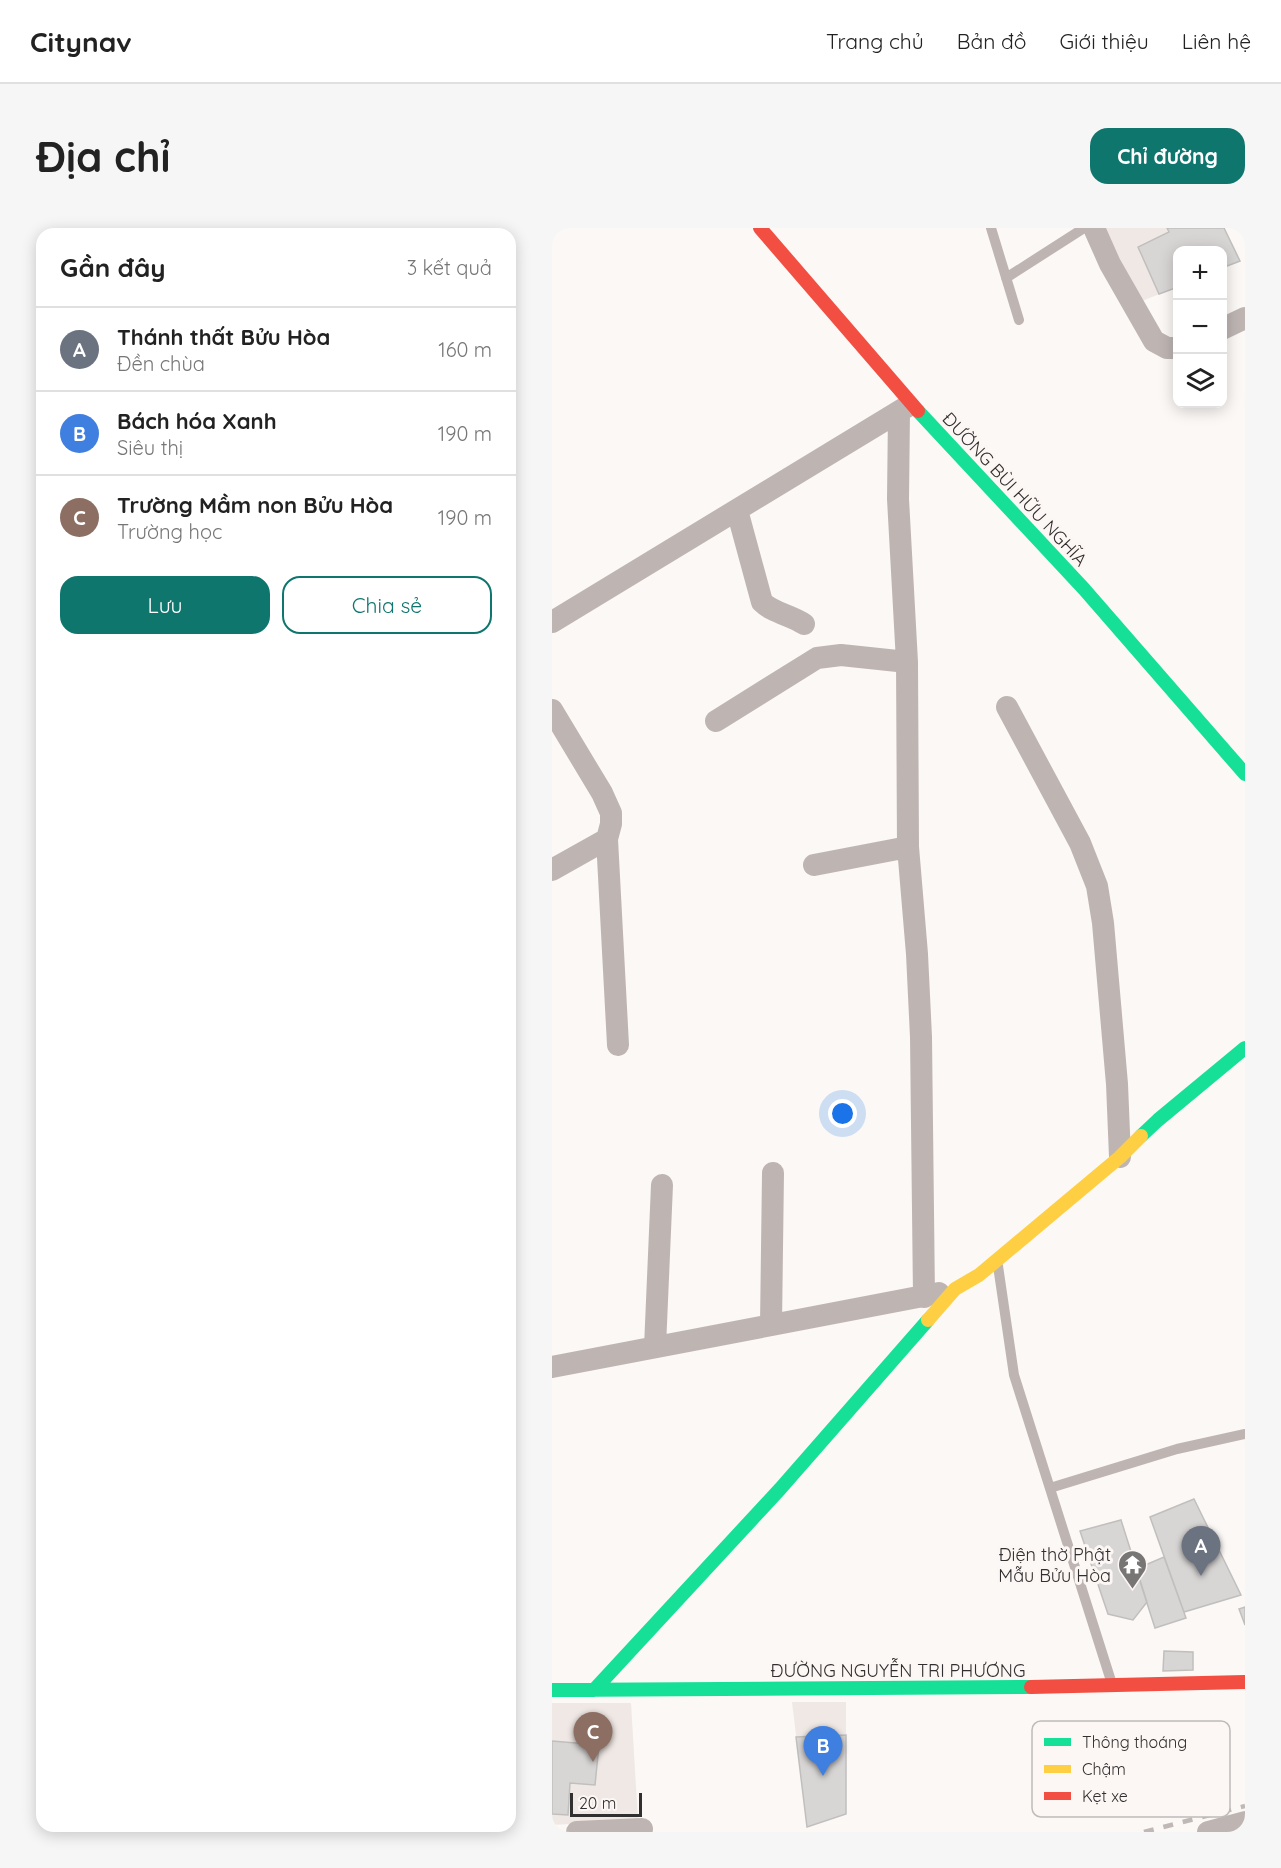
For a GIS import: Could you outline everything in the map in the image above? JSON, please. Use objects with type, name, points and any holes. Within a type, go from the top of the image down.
[{"type":"main road","name":"ĐƯỜNG BÙI HỮU NGHĨA","points":[[760,228],[905,407],[1084,589],[1245,774]]},
{"type":"main road","points":[[594,1690],[780,1489],[955,1289],[979,1275],[998,1260],[1120,1156],[1158,1120],[1245,1048]]},
{"type":"main road","name":"ĐƯỜNG NGUYỄN TRI PHƯƠNG","points":[[552,1690],[1113,1686],[1245,1682]]},
{"type":"street","points":[[1094,228],[1110,264],[1154,341],[1167,348],[1173,348]]},
{"type":"street","points":[[1227,327],[1245,318]]},
{"type":"street","points":[[552,622],[905,407]]},
{"type":"street","points":[[905,407],[898,499],[907,662],[908,847],[921,1037],[924,1297]]},
{"type":"street","points":[[737,510],[762,602],[768,608],[795,618],[804,624]]},
{"type":"street","points":[[716,721],[817,658],[841,655],[907,662]]},
{"type":"street","points":[[1007,707],[1080,843],[1097,886],[1118,1084],[1120,1156]]},
{"type":"street","points":[[552,710],[602,794],[610,813],[607,839],[618,1045]]},
{"type":"street","points":[[552,870],[607,839]]},
{"type":"street","points":[[814,865],[908,847]]},
{"type":"street","points":[[771,1325],[773,1173]]},
{"type":"street","points":[[655,1347],[662,1185]]},
{"type":"street","points":[[552,1366],[924,1297],[955,1289]]},
{"type":"street","points":[[1208,1832],[1245,1822]]},
{"type":"street","points":[[577,1832],[642,1829]]},
{"type":"lane","points":[[991,228],[1019,320]]},
{"type":"lane","points":[[1006,278],[1084,228]]},
{"type":"lane","points":[[998,1260],[1014,1375],[1113,1686]]},
{"type":"lane","points":[[1050,1488],[1178,1449],[1245,1434]]},
{"type":"shaded area","points":[[1102,228],[1224,228],[1240,261],[1227,266],[1227,246],[1173,246],[1173,289],[1142,301]]},
{"type":"shaded area","points":[[792,1702],[846,1702],[846,1814],[807,1827]]},
{"type":"shaded area","points":[[552,1703],[631,1703],[638,1820],[552,1825]]},
{"type":"building","points":[[1167,228],[1224,228],[1240,261],[1227,266],[1227,246],[1173,246],[1173,289],[1159,294],[1138,247],[1169,232]]},
{"type":"building","points":[[1194,1499],[1241,1595],[1184,1612],[1150,1517]]},
{"type":"building","points":[[1121,1520],[1147,1602],[1133,1620],[1108,1614],[1080,1531]]},
{"type":"building","points":[[1164,1557],[1186,1618],[1155,1628],[1136,1569]]},
{"type":"building","points":[[1245,1607],[1245,1625],[1239,1609]]},
{"type":"building","points":[[1164,1651],[1193,1652],[1193,1670],[1163,1671]]},
{"type":"building","points":[[846,1735],[846,1814],[807,1827],[796,1737]]},
{"type":"building","points":[[552,1741],[599,1745],[595,1785],[570,1783],[568,1815],[552,1814]]},
{"type":"railway","points":[[1230,1810],[1245,1806]]},
{"type":"railway","points":[[1144,1832],[1202,1817]]},
{"type":"traffic: fast","points":[[918,411],[1084,589],[1245,774]]},
{"type":"traffic: fast","points":[[1141,1136],[1245,1048]]},
{"type":"traffic: fast","points":[[594,1690],[780,1489],[928,1320]]},
{"type":"traffic: fast","points":[[552,1690],[1031,1687]]},
{"type":"traffic: slow","points":[[928,1320],[955,1289],[979,1275],[1120,1157],[1141,1136]]},
{"type":"traffic: jam","points":[[760,228],[918,411]]},
{"type":"traffic: jam","points":[[1031,1687],[1245,1682]]},
{"type":"place","name":"Thánh thất Bửu Hòa","points":[[1201,1576]]},
{"type":"place","name":"Điện thờ Phật Mẫu Bửu Hòa","points":[[1132,1590]]},
{"type":"place","name":"Trường Mầm non Bửu Hòa","points":[[593,1762]]},
{"type":"place","name":"Bách hóa Xanh","points":[[823,1776]]}]
